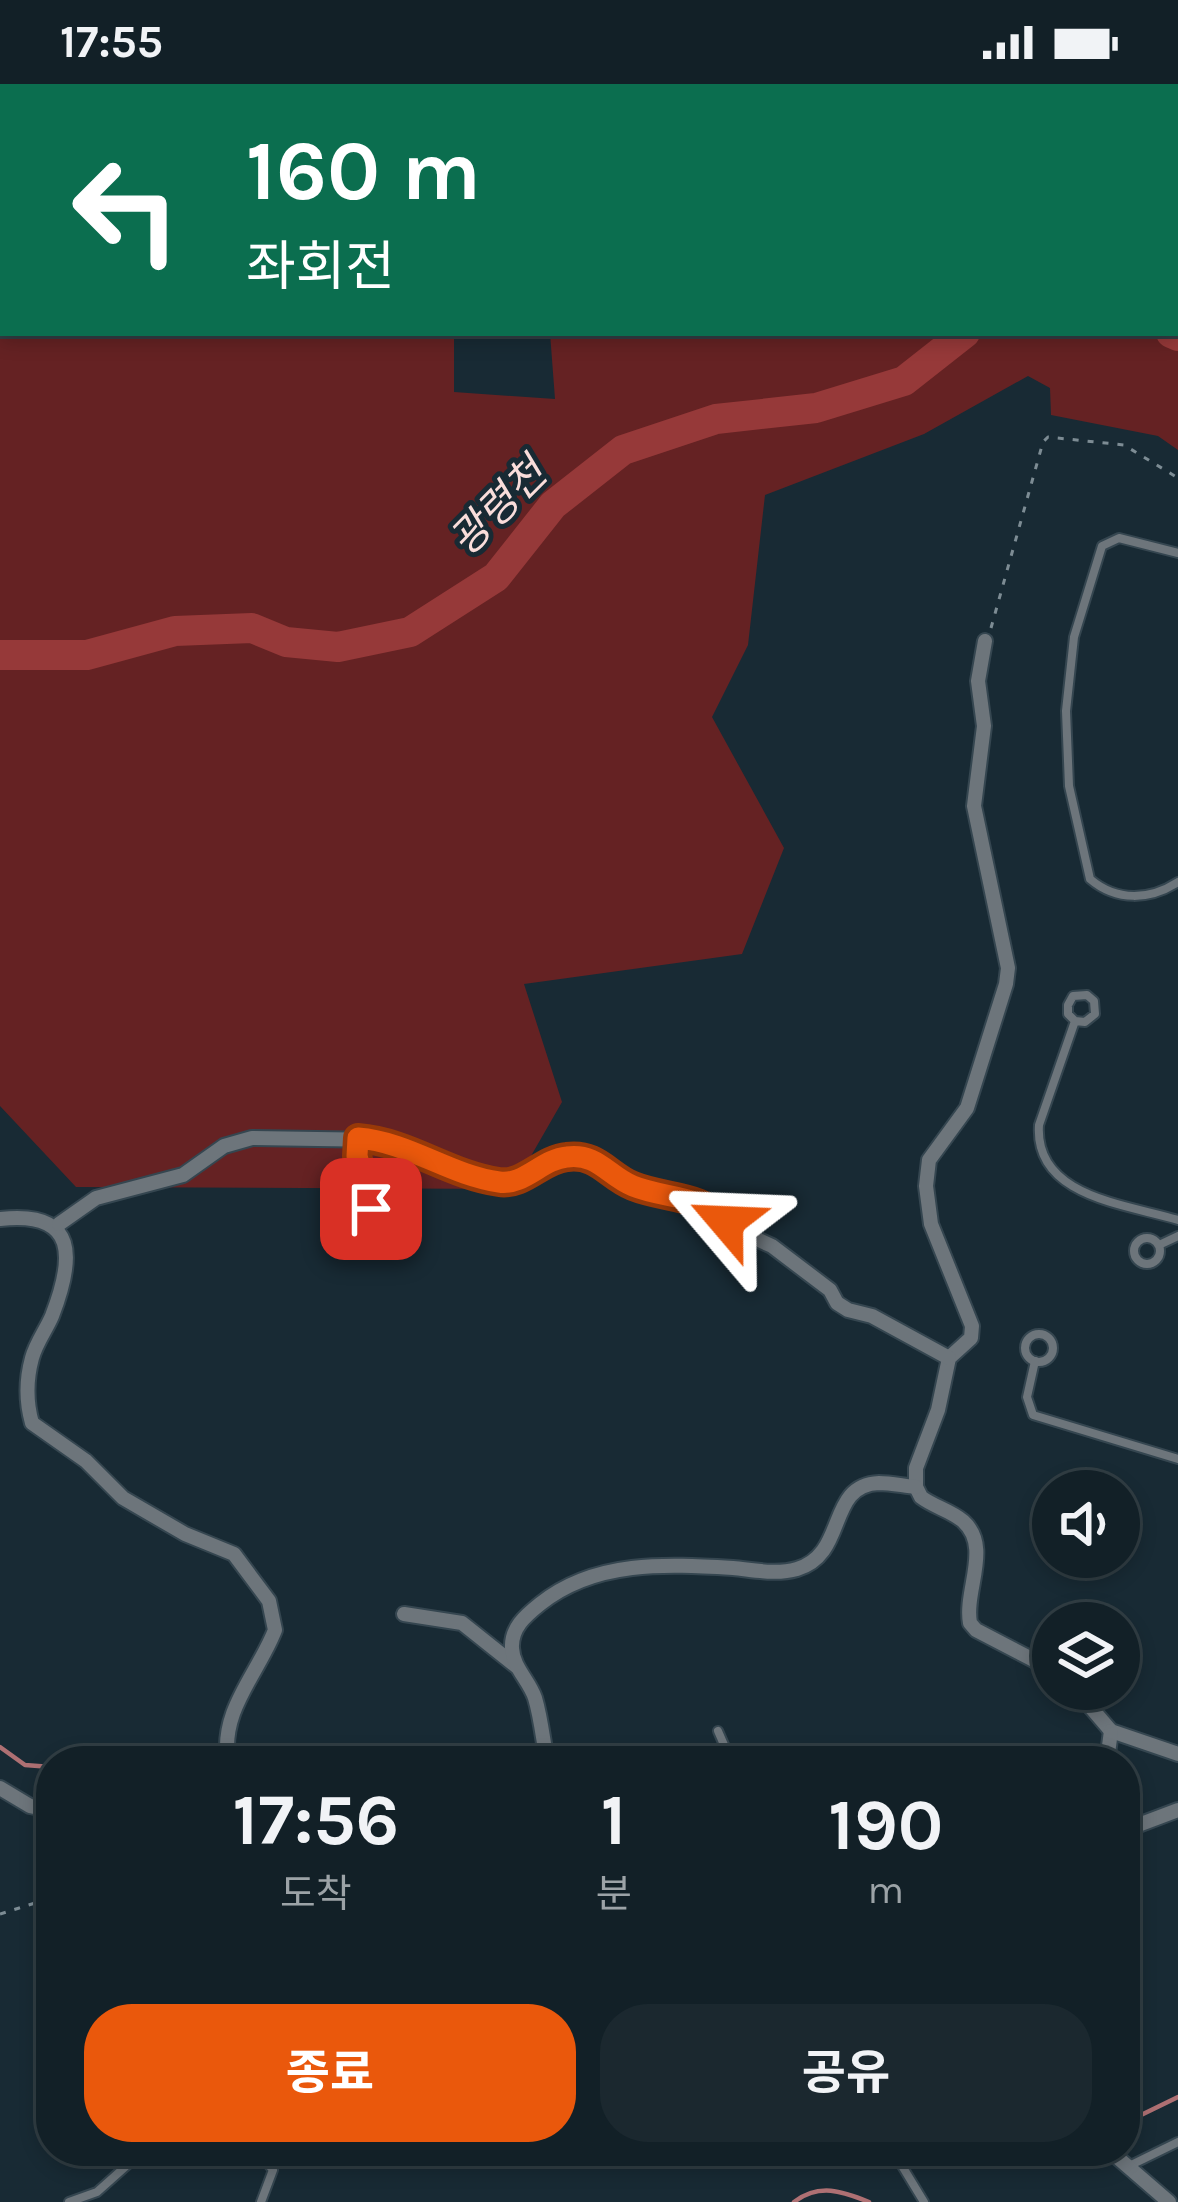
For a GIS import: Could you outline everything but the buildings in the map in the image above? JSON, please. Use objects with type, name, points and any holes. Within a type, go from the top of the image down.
[{"type":"street","points":[[985,641],[978,681],[984,726],[974,806],[1007,968],[1006,985],[967,1108],[929,1160],[926,1186],[931,1223],[972,1326],[970,1337],[949,1358],[938,1410],[916,1468],[916,1487],[929,1504],[954,1515],[974,1535],[970,1623],[1032,1659]]},
{"type":"street","points":[[59,1224],[112,1191],[183,1175],[235,1141],[358,1138],[400,1144],[477,1177],[508,1184],[563,1157],[593,1159],[626,1184],[707,1205],[737,1230],[772,1246],[830,1290],[837,1303],[904,1331],[949,1358]]},
{"type":"street","points":[[0,1219],[38,1221],[61,1233],[67,1243],[55,1306],[32,1357],[28,1400],[32,1424],[86,1461],[123,1498],[185,1534],[234,1554],[269,1601],[275,1630],[242,1688],[228,1746]]},
{"type":"street","points":[[544,1746],[535,1696],[512,1651],[516,1626],[544,1600],[594,1574],[621,1567],[796,1570],[823,1556],[850,1496],[876,1483],[916,1487]]},
{"type":"street","points":[[404,1614],[462,1623],[516,1666]]},
{"type":"street","points":[[1094,1710],[1111,1731],[1178,1754]]},
{"type":"street","points":[[1109,1746],[1111,1731]]},
{"type":"street","points":[[0,1788],[36,1807]]},
{"type":"street","points":[[1140,1824],[1178,1810]]},
{"type":"street","points":[[1130,2166],[1168,2202]]},
{"type":"lane","points":[[1178,553],[1119,538],[1102,546],[1074,637],[1066,711],[1070,787],[1090,879],[1105,889],[1140,898],[1157,895],[1178,882]]},
{"type":"lane","points":[[1075,1021],[1039,1125],[1043,1156],[1053,1174],[1069,1187],[1178,1220]]},
{"type":"lane","points":[[358,1138],[357,1156],[371,1209]]},
{"type":"lane","points":[[1159,1245],[1178,1236]]},
{"type":"lane","points":[[1036,1361],[1027,1397],[1033,1415],[1178,1459]]},
{"type":"lane","points":[[718,1731],[724,1746]]},
{"type":"lane","points":[[1140,2161],[1178,2142]]},
{"type":"lane","points":[[69,2202],[97,2192],[126,2166]]},
{"type":"lane","points":[[261,2202],[273,2170],[270,2166]]},
{"type":"lane","points":[[902,2166],[924,2202]]},
{"type":"path","points":[[985,641],[1042,442],[1048,437],[1124,446],[1178,478]]},
{"type":"path","points":[[0,1914],[36,1903]]},
{"type":"shaded area","points":[[0,336],[454,336],[454,392],[555,399],[550,336],[1178,336],[1178,450],[1158,436],[1051,415],[1050,388],[1028,376],[924,434],[765,495],[748,645],[712,717],[784,848],[742,954],[524,984],[562,1102],[512,1189],[76,1187],[0,1106]]},
{"type":"waterway","name":"광령천","points":[[0,655],[87,655],[175,631],[252,628],[286,642],[338,647],[410,632],[496,577],[553,505],[623,450],[716,419],[816,408],[904,381],[961,336]]},
{"type":"waterway","points":[[0,1747],[25,1765],[36,1766]]},
{"type":"waterway","points":[[1140,2116],[1178,2097]]},
{"type":"waterway","points":[[794,2202],[822,2191],[869,2202]]},
{"type":"route","points":[[371,1209],[357,1156],[358,1138],[400,1144],[477,1177],[508,1184],[563,1157],[593,1159],[626,1184],[707,1205],[726,1222]]}]
